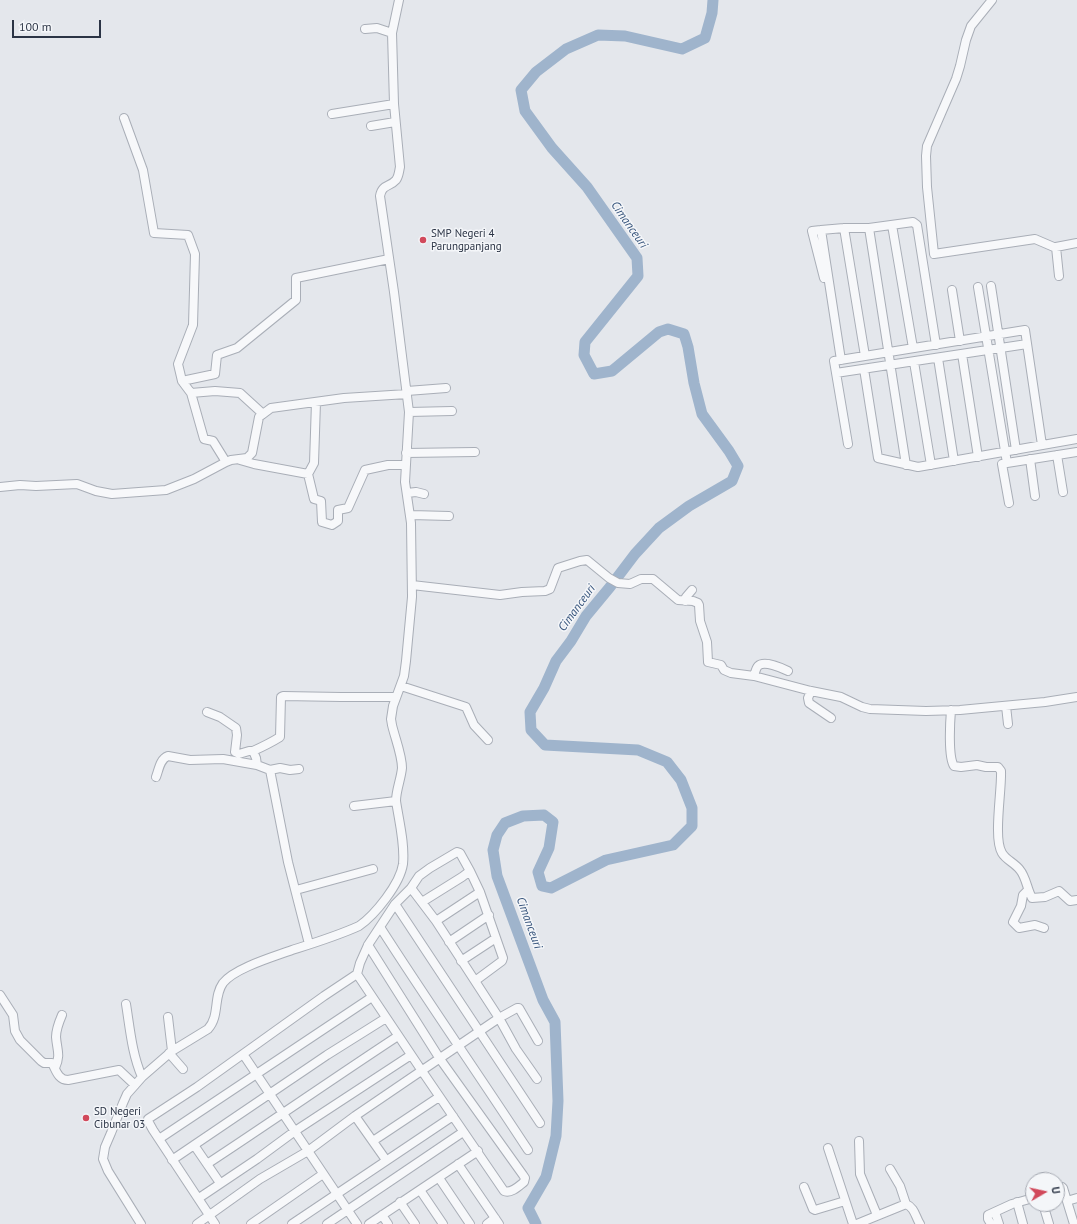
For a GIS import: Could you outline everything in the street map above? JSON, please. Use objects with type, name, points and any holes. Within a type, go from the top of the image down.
[{"type":"street","points":[[141,1224],[108,1171],[103,1155],[127,1094],[142,1077],[170,1052],[201,1034],[212,1025],[218,993],[223,982],[255,963],[359,926],[373,914],[386,898],[398,877],[403,864],[403,849],[396,802],[402,766],[392,725],[392,713],[396,696],[401,686],[406,661],[412,585],[410,516],[405,482],[409,412],[380,196],[382,188],[395,180],[400,166],[395,122],[392,33],[399,0]]},
{"type":"street","points":[[992,0],[971,26],[956,79],[927,146],[927,187],[934,254],[1035,239],[1056,248],[1058,246],[1077,243]]},
{"type":"street","points":[[365,29],[377,28],[392,33]]},
{"type":"street","points":[[332,114],[394,104]]},
{"type":"street","points":[[124,118],[143,170],[154,233],[188,235],[195,254],[193,325],[178,364],[182,381],[191,393],[204,439],[213,441],[226,462]]},
{"type":"street","points":[[371,126],[395,122]]},
{"type":"street","points":[[842,360],[821,230],[869,228],[913,222],[917,225],[936,345]]},
{"type":"street","points":[[892,225],[913,348]]},
{"type":"street","points":[[844,228],[865,356]]},
{"type":"street","points":[[869,228],[906,465]]},
{"type":"street","points":[[1056,248],[1059,276]]},
{"type":"street","points":[[182,381],[215,374],[217,355],[237,348],[296,300],[296,278],[389,259]]},
{"type":"street","points":[[991,286],[1016,450]]},
{"type":"street","points":[[978,288],[1007,463]]},
{"type":"street","points":[[952,290],[960,341]]},
{"type":"street","points":[[848,444],[834,361],[1025,330],[1042,446]]},
{"type":"street","points":[[836,374],[1028,344]]},
{"type":"street","points":[[962,354],[978,457]]},
{"type":"street","points":[[938,358],[954,461]]},
{"type":"street","points":[[914,362],[931,465]]},
{"type":"street","points":[[864,369],[878,458],[918,467],[1077,439]]},
{"type":"street","points":[[0,487],[20,485],[36,486],[77,484],[96,491],[112,494],[166,490],[194,479],[226,462],[247,458],[252,453],[260,417],[271,408],[344,398],[446,388]]},
{"type":"street","points":[[191,393],[215,390],[240,393],[263,414]]},
{"type":"street","points":[[316,402],[314,463],[308,474],[314,499],[321,501],[322,522],[332,525],[338,521],[338,510],[348,508],[366,470],[388,466],[406,465]]},
{"type":"street","points":[[409,412],[452,411]]},
{"type":"street","points":[[406,453],[475,452]]},
{"type":"street","points":[[1009,503],[1002,464],[1077,452]]},
{"type":"street","points":[[1057,455],[1063,492]]},
{"type":"street","points":[[237,459],[254,464],[308,474]]},
{"type":"street","points":[[1030,459],[1035,496]]},
{"type":"street","points":[[407,493],[416,492],[424,494]]},
{"type":"street","points":[[410,516],[449,516]]},
{"type":"street","points":[[412,585],[500,595],[545,591],[550,589],[558,568],[584,560],[589,561],[609,578],[618,583],[630,584],[641,579],[653,579],[678,600],[695,601],[699,604],[700,621],[707,642],[708,662],[710,664],[721,665],[724,670],[731,673],[754,676],[841,698],[870,709],[926,711],[951,710],[1006,706],[1077,697]]},
{"type":"street","points":[[685,601],[686,597],[692,590]]},
{"type":"street","points":[[754,676],[757,668],[764,664],[779,667],[788,671]]},
{"type":"street","points":[[401,686],[463,705],[468,709],[474,725],[488,740]]},
{"type":"street","points":[[811,691],[808,698],[810,703],[830,718]]},
{"type":"street","points":[[207,712],[220,717],[236,728],[237,735],[235,749],[236,753],[240,754],[253,751],[280,737],[281,697],[283,696],[396,696]]},
{"type":"street","points":[[1006,706],[1008,724]]},
{"type":"street","points":[[951,710],[951,760],[954,766],[961,767],[977,765],[986,768],[998,767],[1001,771],[998,844],[1002,853],[1021,870],[1032,898],[1045,897],[1059,891],[1070,901],[1077,900]]},
{"type":"street","points":[[253,751],[257,765]]},
{"type":"street","points":[[156,777],[162,762],[165,757],[168,756],[190,760],[223,759],[257,765],[270,770],[280,768],[290,770],[299,768]]},
{"type":"street","points":[[270,770],[288,862],[309,944]]},
{"type":"street","points":[[354,806],[396,802]]},
{"type":"street","points":[[215,1224],[149,1124],[148,1119],[197,1087],[357,974],[368,945],[395,904],[412,888],[419,876],[456,853],[460,853],[480,892],[503,956],[503,960],[475,981]]},
{"type":"street","points":[[296,890],[373,870]]},
{"type":"street","points":[[422,902],[470,871]]},
{"type":"street","points":[[412,888],[462,960],[499,1018],[516,1049],[537,1079]]},
{"type":"street","points":[[1028,890],[1023,895],[1021,906],[1013,922],[1019,928],[1035,925],[1044,928]]},
{"type":"street","points":[[436,922],[480,892]]},
{"type":"street","points":[[395,904],[481,1031],[540,1123]]},
{"type":"street","points":[[449,942],[489,915]]},
{"type":"street","points":[[380,927],[528,1150]]},
{"type":"street","points":[[462,960],[496,938]]},
{"type":"street","points":[[357,974],[439,1097],[506,1192],[511,1192],[524,1182],[525,1180],[523,1175],[440,1059],[368,945]]},
{"type":"street","points":[[0,995],[13,1015],[15,1031],[20,1040],[40,1061],[44,1063],[52,1063],[58,1075],[65,1080],[119,1070],[134,1085]]},
{"type":"street","points":[[159,1139],[372,997]]},
{"type":"street","points":[[126,1004],[133,1050],[142,1077]]},
{"type":"street","points":[[197,1224],[260,1180],[308,1151],[355,1116],[499,1018],[517,1008],[538,1041]]},
{"type":"street","points":[[54,1068],[57,1063],[59,1053],[56,1037],[57,1028],[62,1015]]},
{"type":"street","points":[[168,1017],[170,1052],[183,1069]]},
{"type":"street","points":[[172,1160],[269,1094],[386,1018]]},
{"type":"street","points":[[206,1164],[398,1036]]},
{"type":"street","points":[[243,1054],[357,1224]]},
{"type":"street","points":[[199,1198],[295,1131],[411,1056]]},
{"type":"street","points":[[373,1141],[439,1097]]},
{"type":"street","points":[[355,1116],[386,1160]]},
{"type":"street","points":[[292,1224],[453,1116]]},
{"type":"street","points":[[327,1224],[464,1132]]},
{"type":"street","points":[[859,1141],[860,1174],[877,1216]]},
{"type":"street","points":[[194,1145],[220,1183]]},
{"type":"street","points":[[828,1148],[853,1224]]},
{"type":"street","points":[[369,1224],[400,1202],[478,1152]]},
{"type":"street","points":[[458,1164],[497,1221],[487,1224]]},
{"type":"street","points":[[890,1168],[900,1186],[906,1204],[914,1210],[920,1224]]},
{"type":"street","points":[[251,1224],[323,1174]]},
{"type":"street","points":[[438,1178],[470,1224]]},
{"type":"street","points":[[804,1187],[813,1209],[815,1210],[845,1201]]},
{"type":"street","points":[[420,1190],[443,1224]]},
{"type":"street","points":[[1065,1194],[1074,1224]]},
{"type":"street","points":[[1067,1201],[1077,1198]]},
{"type":"street","points":[[990,1224],[987,1217],[1017,1202],[1025,1200]]},
{"type":"street","points":[[400,1202],[415,1224]]},
{"type":"street","points":[[1017,1202],[1024,1224]]},
{"type":"street","points":[[856,1224],[906,1204]]},
{"type":"street","points":[[995,1212],[999,1224]]},
{"type":"street","points":[[1045,1212],[1049,1224]]},
{"type":"street","points":[[382,1215],[388,1224]]},
{"type":"waterway","name":"Cimanceuri","points":[[536,1224],[528,1208],[546,1177],[556,1136],[558,1101],[555,1022],[543,1000],[497,876],[493,850],[497,835],[505,823],[523,816],[544,815],[553,822],[549,848],[538,872],[542,886],[551,888],[606,860],[673,845],[692,826],[692,808],[681,780],[667,762],[638,750],[545,745],[531,730],[530,712],[544,688],[556,661],[571,641],[586,616],[635,554],[659,528],[689,506],[732,481],[738,466],[702,414],[684,334],[668,329],[659,332],[612,371],[594,374],[584,355],[585,342],[638,276],[637,258],[587,187],[552,148],[525,111],[521,90],[536,72],[566,49],[598,35],[625,36],[682,49],[705,38],[712,13],[713,0]]},
{"type":"place","name":"SMP Negeri 4 Parungpanjang","points":[[423,240]]},
{"type":"place","name":"SD Negeri Cibunar 03","points":[[86,1118]]}]
